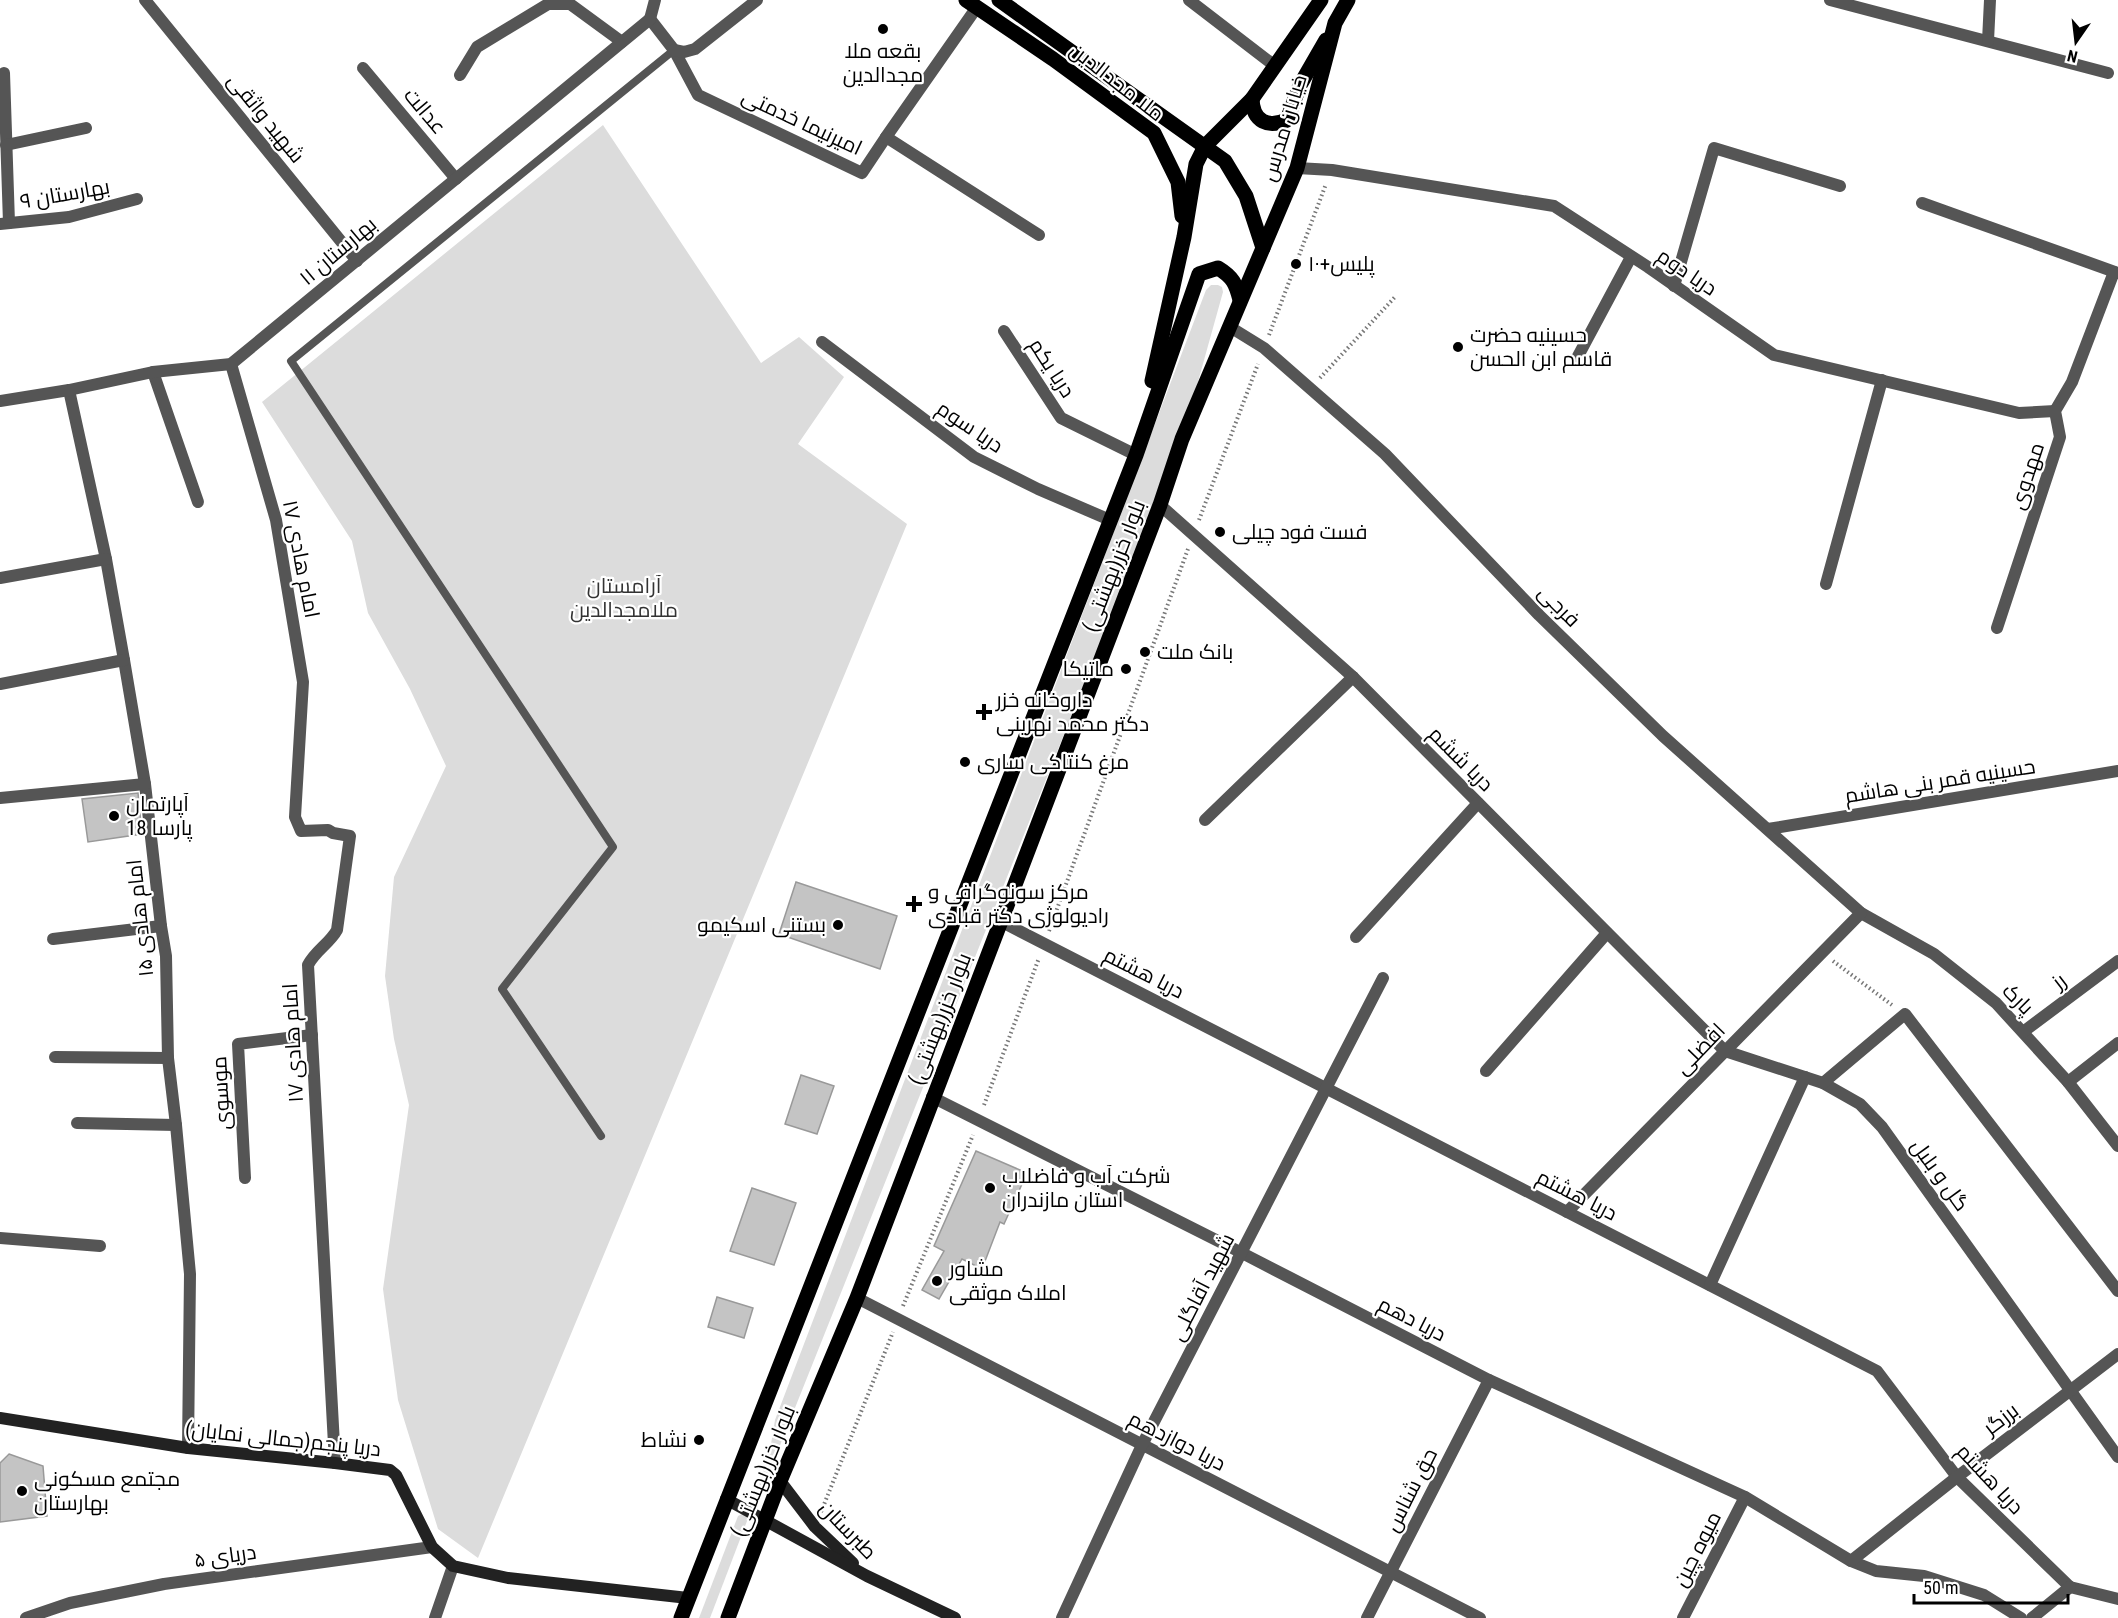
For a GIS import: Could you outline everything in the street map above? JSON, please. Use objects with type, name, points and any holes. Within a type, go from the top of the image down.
[{"type":"main road","name":"ملا مجدالدین","points":[[999,0],[1225,161],[1246,196],[1263,248]]},
{"type":"main road","name":"خیابان مدرس","points":[[1205,146],[1252,99],[1321,0]]},
{"type":"main road","name":"خیابان مدرس","points":[[1240,300],[1297,168],[1335,23],[1348,0]]},
{"type":"main road","name":"ملا مجدالدین","points":[[972,3],[1154,133],[1179,182],[1184,237]]},
{"type":"main road","points":[[1252,99],[1252,108],[1256,116],[1265,123],[1276,124],[1287,120],[1300,85],[1335,23]]},
{"type":"main road","points":[[1136,455],[1184,237],[1196,164],[1205,146]]},
{"type":"main road","points":[[1136,455],[1198,274],[1218,268],[1230,275],[1236,284],[1240,300]]},
{"type":"main road","name":"بلوار خزر(بهشتی)","points":[[728,1618],[780,1481],[857,1298],[1160,505],[1182,439],[1240,300]]},
{"type":"main road","name":"بلوار خزر(بهشتی)","points":[[681,1618],[1136,455]]},
{"type":"main road","name":"دریا پنجم(جمالی نمایان)","points":[[0,1418],[188,1448],[390,1470],[396,1475],[432,1547],[453,1566],[508,1578],[688,1598]]},
{"type":"main road","name":"طبرستان","points":[[780,1481],[815,1527],[867,1576]]},
{"type":"main road","name":"طبرستان","points":[[726,1499],[867,1576]]},
{"type":"main road","points":[[867,1576],[955,1618]]},
{"type":"street","name":"شهید واثقی","points":[[145,0],[357,261]]},
{"type":"street","points":[[654,0],[650,19],[674,50],[684,52],[695,49],[757,0]]},
{"type":"street","points":[[1189,0],[1275,66]]},
{"type":"street","points":[[1830,0],[2108,73]]},
{"type":"street","points":[[1988,41],[1990,0]]},
{"type":"street","points":[[886,137],[972,3]]},
{"type":"street","points":[[460,75],[477,47],[548,4],[570,4],[622,42]]},
{"type":"street","name":"بهارستان ۱۱","points":[[231,363],[650,19]]},
{"type":"street","name":"امیرنیما خدمتی","points":[[674,50],[698,95],[862,173],[886,137],[1038,235]]},
{"type":"street","name":"عدالت","points":[[363,68],[456,179]]},
{"type":"street","points":[[4,74],[5,223]]},
{"type":"street","points":[[6,145],[86,128]]},
{"type":"street","points":[[1674,286],[1714,148],[1840,186]]},
{"type":"street","name":"دریا دوم","points":[[1297,168],[1332,170],[1554,206],[1774,355],[2019,413],[2055,411]]},
{"type":"street","name":"بهارستان ٩","points":[[5,223],[69,217],[137,200]]},
{"type":"street","points":[[1922,203],[2116,273],[2072,382],[2055,411]]},
{"type":"street","points":[[1577,358],[1630,257]]},
{"type":"street","name":"فرجی","points":[[1230,327],[1264,348],[1385,454],[1539,615],[1663,736],[1861,913]]},
{"type":"street","name":"دریا یکم","points":[[1004,331],[1061,418],[1136,455]]},
{"type":"street","name":"دریا سوم","points":[[822,342],[974,458],[1110,520]]},
{"type":"street","points":[[0,401],[69,390],[153,372],[231,363]]},
{"type":"street","name":"امام هادی ۱۷","points":[[231,363],[276,520],[303,682],[295,817],[300,831],[328,830],[351,836],[337,930],[334,937],[311,958],[308,965],[335,1463]]},
{"type":"street","points":[[153,372],[198,502]]},
{"type":"street","points":[[1826,584],[1882,380]]},
{"type":"street","name":"امام هادی ۱۵","points":[[69,390],[106,559],[124,660],[145,784],[166,956],[168,1058],[190,1274],[188,1448]]},
{"type":"street","name":"مهدوی","points":[[1997,628],[2061,437],[2055,411]]},
{"type":"street","name":"دریا ششم","points":[[1160,505],[1353,677],[1725,1051]]},
{"type":"street","points":[[0,578],[106,559]]},
{"type":"street","points":[[0,684],[124,660]]},
{"type":"street","points":[[1205,820],[1353,677]]},
{"type":"street","name":"حسینیه قمر بنی هاشم","points":[[1768,829],[2118,771]]},
{"type":"street","points":[[0,798],[145,784]]},
{"type":"street","points":[[1356,937],[1478,803]]},
{"type":"street","name":"افضلی","points":[[1568,1212],[1861,913]]},
{"type":"street","name":"پارک","points":[[1861,913],[1934,954],[1996,1003],[2068,1082],[2118,1146]]},
{"type":"street","name":"دریا هشتم","points":[[1000,921],[1877,1371],[1957,1477],[2070,1587]]},
{"type":"street","points":[[53,939],[161,926]]},
{"type":"street","points":[[1486,1071],[1607,933]]},
{"type":"street","name":"رز","points":[[2023,1032],[2118,961]]},
{"type":"street","name":"شهید آقاگلی","points":[[1062,1618],[1142,1445],[1383,978]]},
{"type":"street","points":[[1824,1083],[1905,1014],[2118,1291]]},
{"type":"street","name":"موسوی","points":[[245,1178],[238,1044],[312,1035]]},
{"type":"street","points":[[2068,1082],[2118,1043]]},
{"type":"street","name":"گل و بلبل","points":[[1725,1051],[1824,1083],[1860,1104],[1882,1127],[2118,1457]]},
{"type":"street","points":[[55,1057],[168,1058]]},
{"type":"street","points":[[1710,1285],[1805,1077]]},
{"type":"street","name":"دریا دهم","points":[[932,1097],[1490,1380],[1745,1497],[1851,1561],[1876,1570],[1924,1576],[1984,1595],[2021,1618]]},
{"type":"street","points":[[77,1124],[176,1125]]},
{"type":"street","points":[[0,1238],[100,1246]]},
{"type":"street","name":"دریا دوازدهم","points":[[857,1298],[1480,1618]]},
{"type":"street","name":"برزگر","points":[[1851,1561],[2118,1354]]},
{"type":"street","name":"حق شناس","points":[[1367,1618],[1490,1380]]},
{"type":"street","name":"میوه چین","points":[[1683,1618],[1745,1497]]},
{"type":"street","name":"دریای ۵","points":[[26,1618],[70,1603],[164,1584],[432,1547]]},
{"type":"street","points":[[435,1618],[453,1566]]},
{"type":"street","points":[[2032,1618],[2070,1587],[2118,1599]]},
{"type":"lane","points":[[600,1136],[502,989],[613,847],[291,361],[674,50]]},
{"type":"path","points":[[815,1527],[978,1120],[1193,535],[1332,170]]},
{"type":"path","points":[[1311,387],[1395,297]]},
{"type":"path","points":[[1822,953],[1905,1014]]},
{"type":"green space","name":"آرامستان ملامجدالدین","points":[[603,125],[761,363],[799,337],[844,377],[798,444],[907,524],[478,1558],[438,1529],[398,1400],[383,1289],[409,1105],[394,1039],[385,976],[394,877],[446,766],[410,689],[368,613],[352,541],[262,402]]},
{"type":"green space","points":[[1211,285],[1222,287],[1223,292],[1182,439],[763,1488],[757,1493],[771,1444],[775,1420],[1206,290]]},
{"type":"green space","points":[[742,1514],[747,1516],[747,1521],[710,1618],[699,1618],[738,1516]]},
{"type":"building","name":"آپارتمان پارسا 18","points":[[138,793],[142,834],[88,842],[82,799]]},
{"type":"building","name":"بستنی اسکیمو","points":[[796,882],[897,916],[880,969],[779,934]]},
{"type":"building","points":[[801,1075],[834,1086],[817,1134],[785,1124]]},
{"type":"building","points":[[976,1151],[1027,1173],[1004,1224],[1000,1222],[982,1269],[962,1259],[939,1299],[922,1290],[944,1251],[934,1246]]},
{"type":"building","points":[[752,1188],[796,1203],[774,1265],[730,1251]]},
{"type":"building","points":[[717,1297],[753,1308],[744,1338],[708,1327]]},
{"type":"building","name":"مجتمع مسکونی بهارستان","points":[[9,1454],[43,1466],[47,1516],[0,1522],[0,1463]]},
{"type":"place","name":"بقعه ملا مجدالدين","points":[[883,29]]},
{"type":"place","name":"پلیس+١٠","points":[[1296,264]]},
{"type":"place","name":"حسینیه حضرت قاسم ابن الحسن","points":[[1458,347]]},
{"type":"place","name":"فست فود چیلی","points":[[1220,532]]},
{"type":"place","name":"بانک ملت","points":[[1145,652]]},
{"type":"place","name":"ماتیکا","points":[[1126,669]]},
{"type":"place","name":"داروخانه خزر دکتر محمد نهرینی","points":[[984,712]]},
{"type":"place","name":"مرغ کنتاکی ساری","points":[[965,762]]},
{"type":"place","name":"آپارتمان پارسا 18","points":[[114,816]]},
{"type":"place","name":"مركز سونوگرافی و راديولوژی دكتر قبادی","points":[[914,904]]},
{"type":"place","name":"بستنی اسکیمو","points":[[838,925]]},
{"type":"place","name":"شرکت آب و فاضلاب استان مازندران","points":[[990,1188]]},
{"type":"place","name":"مشاور املاک موثقی","points":[[937,1281]]},
{"type":"place","name":"نشاط","points":[[699,1440]]},
{"type":"place","name":"مجتمع مسکونی بهارستان","points":[[22,1491]]}]
